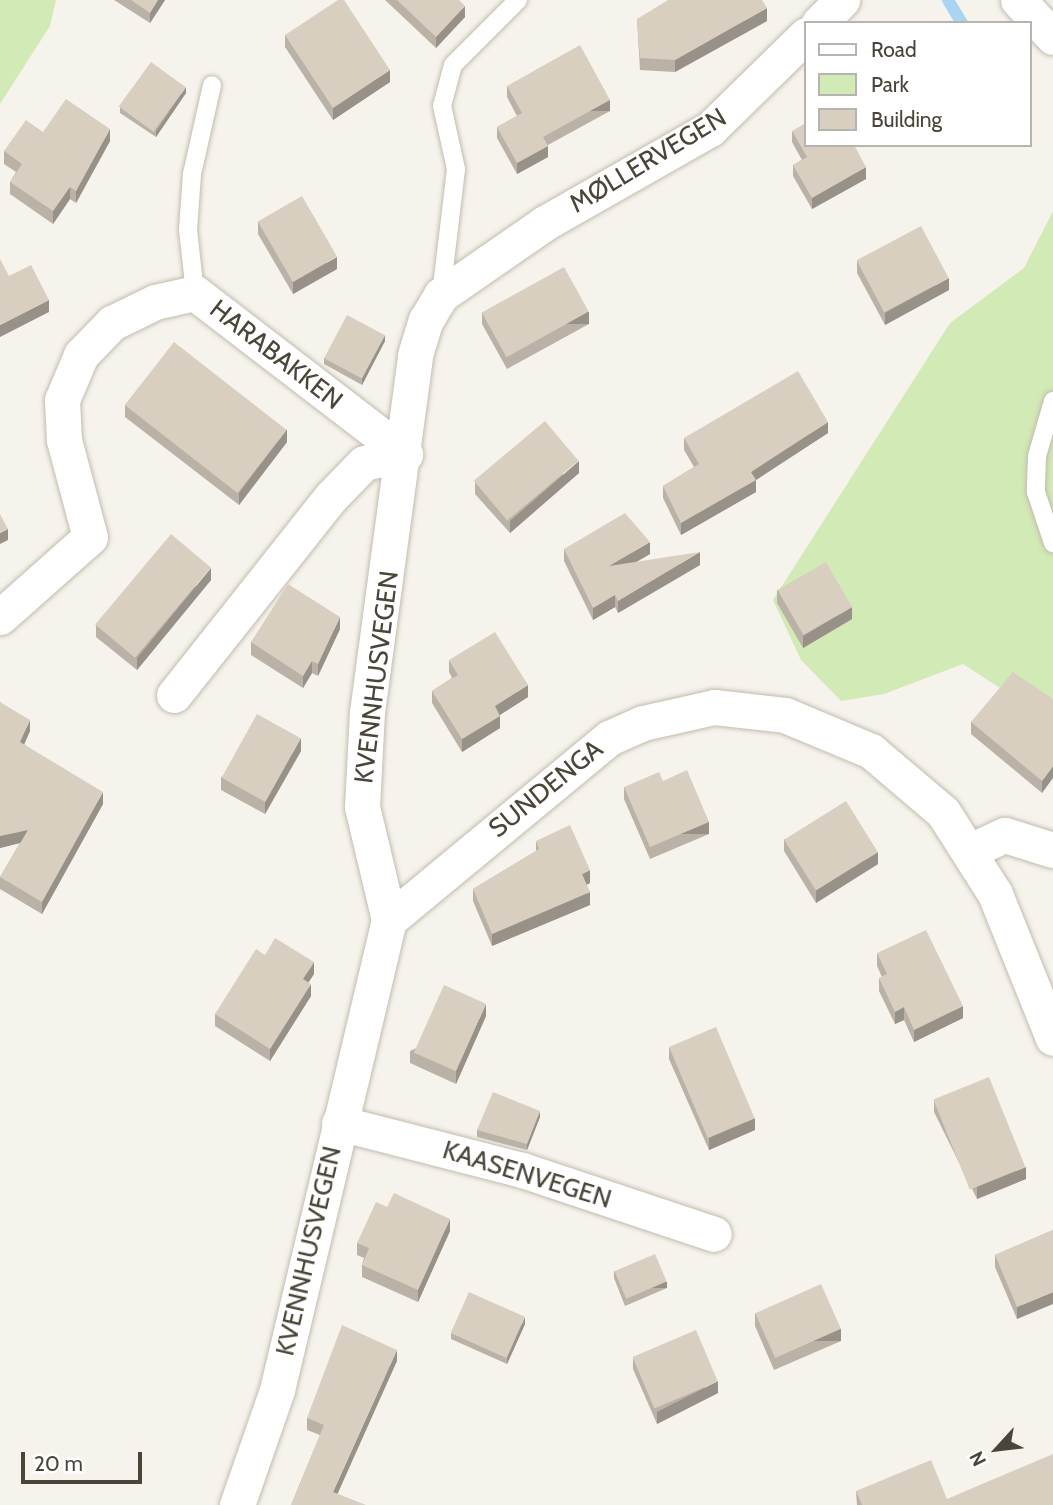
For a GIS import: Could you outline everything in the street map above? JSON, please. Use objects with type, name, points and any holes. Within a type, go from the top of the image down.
[{"type":"street","points":[[821,21],[842,0]]},
{"type":"street","points":[[1018,0],[1053,37]]},
{"type":"street","name":"MØLLERVEGEN","points":[[441,295],[545,223],[710,129],[804,37]]},
{"type":"street","name":"HARABAKKEN","points":[[0,617],[90,537],[61,418],[81,355],[113,323],[155,302],[195,293],[405,454]]},
{"type":"street","name":"KVENNHUSVEGEN","points":[[237,1505],[277,1390],[389,920],[362,807],[367,712],[405,454],[415,355],[441,295]]},
{"type":"street","points":[[174,695],[331,497],[364,463],[405,454]]},
{"type":"street","name":"SUNDENGA","points":[[389,920],[581,756],[643,723],[714,707],[785,715],[871,751],[943,812],[970,851],[1019,946],[1053,1038]]},
{"type":"street","points":[[970,851],[1005,835],[1053,850]]},
{"type":"street","name":"KAASENVEGEN","points":[[339,1123],[522,1170],[714,1234]]},
{"type":"lane","points":[[441,295],[456,169],[442,106],[453,65],[519,0]]},
{"type":"lane","points":[[195,293],[188,230],[192,174],[212,86]]},
{"type":"lane","points":[[1053,401],[1037,456],[1036,492],[1053,543]]},
{"type":"green space","points":[[0,0],[56,0],[50,26],[0,104]]},
{"type":"green space","points":[[1053,211],[1053,722],[963,664],[884,694],[841,701],[801,660],[773,600],[950,323],[1024,268]]},
{"type":"building","points":[[131,0],[158,0],[150,13]]},
{"type":"building","points":[[338,0],[344,0],[390,70],[333,108],[285,35]]},
{"type":"building","points":[[397,0],[459,0],[465,6],[436,37]]},
{"type":"building","points":[[668,0],[762,0],[767,8],[675,60],[640,58],[637,19]]},
{"type":"building","points":[[580,45],[610,100],[543,137],[548,146],[517,163],[497,127],[522,113],[507,86]]},
{"type":"building","points":[[151,62],[186,87],[153,132],[119,106]]},
{"type":"building","points":[[66,99],[110,129],[76,191],[70,187],[53,211],[10,182],[22,164],[4,151],[26,120],[43,132]]},
{"type":"building","points":[[804,124],[804,147],[855,147],[866,167],[812,198],[793,165],[807,157],[792,131]]},
{"type":"building","points":[[302,196],[337,257],[293,282],[258,221]]},
{"type":"building","points":[[921,226],[949,278],[884,312],[857,260]]},
{"type":"building","points":[[0,259],[9,276],[31,265],[49,300],[0,325]]},
{"type":"building","points":[[564,267],[589,312],[507,357],[482,313]]},
{"type":"building","points":[[347,315],[385,335],[362,378],[324,358]]},
{"type":"building","points":[[174,342],[287,430],[237,493],[125,405]]},
{"type":"building","points":[[798,371],[828,422],[751,472],[756,480],[681,523],[663,486],[699,464],[684,438]]},
{"type":"building","points":[[545,421],[578,461],[507,521],[474,481]]},
{"type":"building","points":[[625,513],[650,542],[609,566],[700,552],[618,601],[615,595],[593,608],[564,549]]},
{"type":"building","points":[[0,514],[8,529],[0,533]]},
{"type":"building","points":[[171,534],[211,567],[135,658],[95,624]]},
{"type":"building","points":[[826,562],[852,607],[804,635],[778,590]]},
{"type":"building","points":[[288,584],[340,617],[318,664],[312,661],[303,676],[251,642]]},
{"type":"building","points":[[495,632],[528,685],[495,706],[500,716],[462,739],[432,691],[458,675],[449,660]]},
{"type":"building","points":[[1013,672],[1053,699],[1053,766],[1042,781],[971,722]]},
{"type":"building","points":[[0,702],[30,720],[20,742],[103,792],[42,902],[0,877],[28,830],[0,836]]},
{"type":"building","points":[[257,714],[301,738],[265,802],[222,778]]},
{"type":"building","points":[[687,770],[709,822],[650,847],[624,787],[659,772],[663,781]]},
{"type":"building","points":[[846,801],[878,852],[816,891],[784,840]]},
{"type":"building","points":[[570,825],[590,870],[582,874],[590,892],[492,934],[473,889],[539,849],[536,841]]},
{"type":"building","points":[[926,930],[963,1006],[914,1030],[904,1007],[895,1012],[879,978],[887,974],[877,953]]},
{"type":"building","points":[[275,938],[314,962],[303,979],[311,984],[270,1049],[215,1014],[256,949],[265,955]]},
{"type":"building","points":[[444,985],[486,1004],[456,1071],[414,1053]]},
{"type":"building","points":[[716,1027],[755,1118],[708,1138],[669,1047]]},
{"type":"building","points":[[989,1077],[1025,1167],[970,1189],[933,1099]]},
{"type":"building","points":[[493,1092],[540,1111],[527,1144],[477,1130]]},
{"type":"building","points":[[394,1193],[450,1219],[418,1290],[362,1265],[369,1248],[357,1243],[376,1202],[387,1207]]},
{"type":"building","points":[[1053,1230],[1053,1292],[1017,1307],[995,1255]]},
{"type":"building","points":[[655,1254],[667,1282],[626,1299],[614,1271]]},
{"type":"building","points":[[821,1284],[841,1329],[775,1358],[755,1313]]},
{"type":"building","points":[[469,1292],[525,1317],[506,1358],[451,1333]]},
{"type":"building","points":[[342,1325],[397,1350],[333,1492],[366,1505],[291,1505],[324,1425],[307,1418]]},
{"type":"building","points":[[696,1330],[718,1382],[654,1409],[632,1357]]},
{"type":"building","points":[[1053,1454],[1053,1505],[862,1505],[856,1491],[931,1460],[947,1499]]},
{"type":"waterway","points":[[948,0],[961,21]]}]
